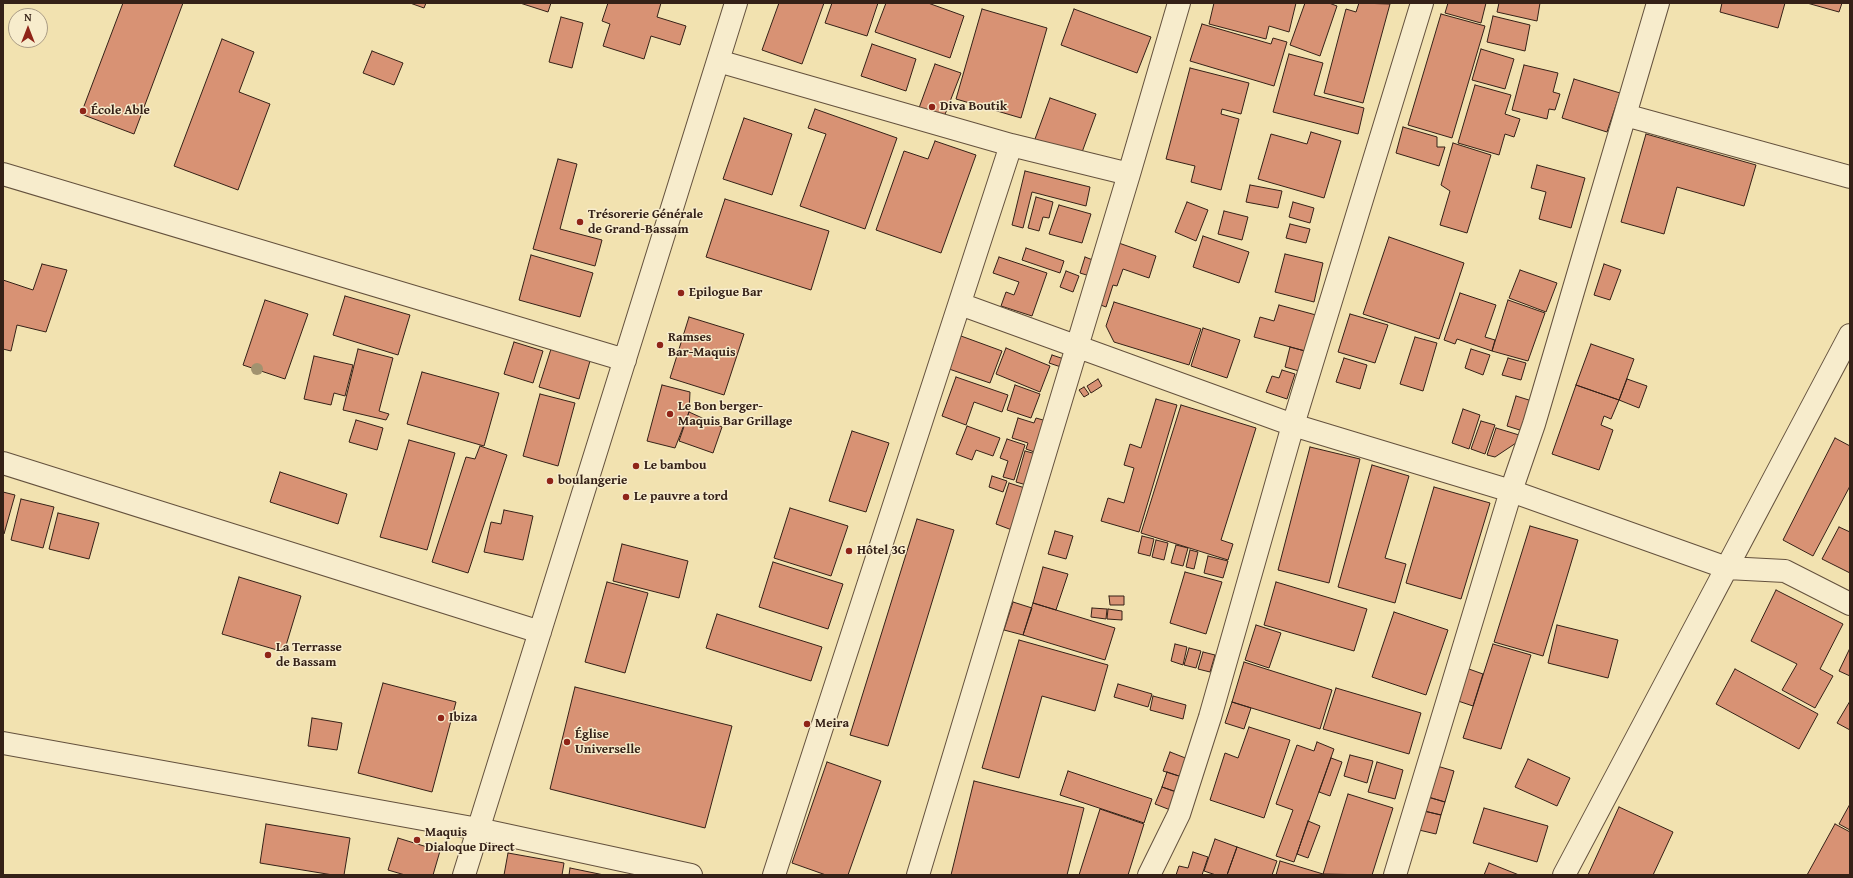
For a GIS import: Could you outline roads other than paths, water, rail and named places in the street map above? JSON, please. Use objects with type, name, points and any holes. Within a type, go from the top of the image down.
[{"type":"street","points":[[464,875],[736,3]]},
{"type":"street","points":[[918,875],[1129,174],[1178,3]]},
{"type":"street","points":[[1149,875],[1179,814],[1210,717],[1293,425],[1422,3]]},
{"type":"street","points":[[1395,875],[1510,492],[1534,424],[1658,3]]},
{"type":"street","points":[[718,61],[1011,145],[1129,174]]},
{"type":"street","points":[[1625,115],[1850,176]]},
{"type":"street","points":[[774,875],[1011,145]]},
{"type":"street","points":[[3,174],[625,360]]},
{"type":"street","points":[[960,304],[1293,425],[1510,492],[1727,568],[1785,571],[1850,604]]},
{"type":"street","points":[[1564,875],[1850,334]]},
{"type":"street","points":[[3,463],[540,632]]},
{"type":"street","points":[[3,743],[478,829],[691,875]]},
{"type":"place","name":"Diva Boutik","points":[[932,107]]},
{"type":"place","name":"École Able","points":[[83,111]]},
{"type":"place","name":"Trésorerie Générale de Grand-Bassam","points":[[580,222]]},
{"type":"place","name":"Epilogue Bar","points":[[681,293]]},
{"type":"place","name":"Ramses Bar-Maquis","points":[[660,345]]},
{"type":"place","name":"Le Bon berger- Maquis Bar Grillage","points":[[670,414]]},
{"type":"place","name":"Le bambou","points":[[636,466]]},
{"type":"place","name":"boulangerie","points":[[550,481]]},
{"type":"place","name":"Le pauvre a tord","points":[[626,497]]},
{"type":"place","name":"Hôtel 3G","points":[[849,551]]},
{"type":"place","name":"La Terrasse de Bassam","points":[[268,655]]},
{"type":"place","name":"Ibiza","points":[[441,718]]},
{"type":"place","name":"Meira","points":[[807,724]]},
{"type":"place","name":"Église Universelle","points":[[567,742]]},
{"type":"place","name":"Maquis Dialoque Direct","points":[[417,840]]}]
